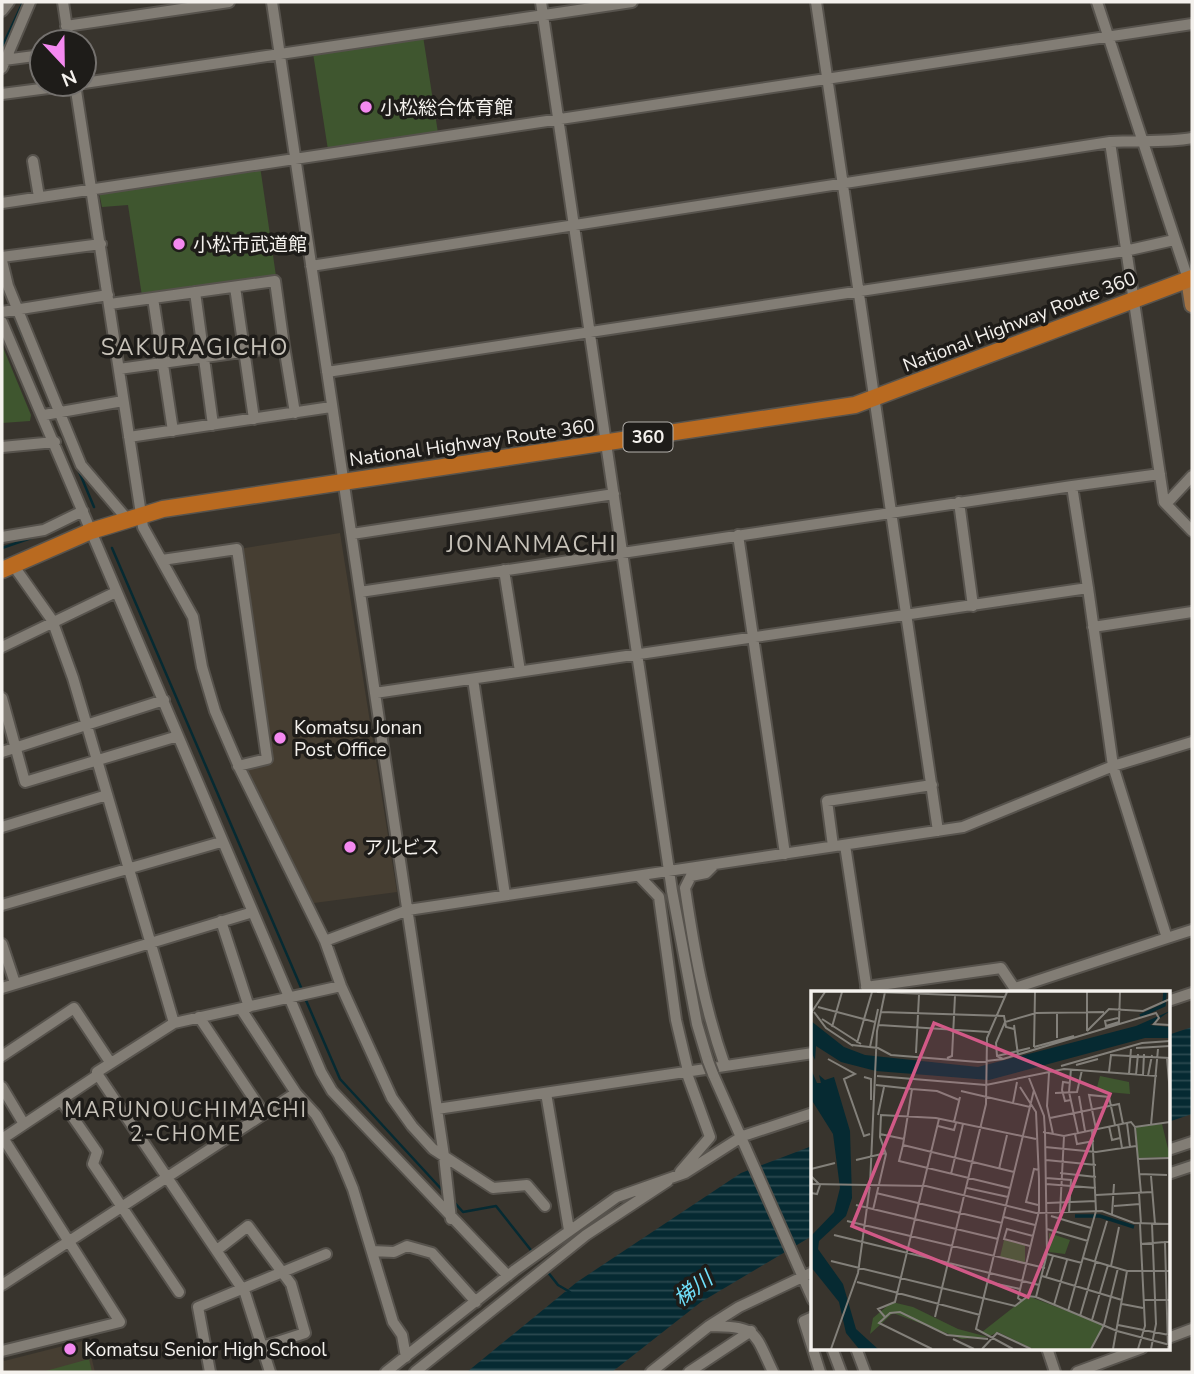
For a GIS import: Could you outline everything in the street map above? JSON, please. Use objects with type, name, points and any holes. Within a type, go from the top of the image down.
[{"type":"highway","name":"National Highway Route 360","points":[[7,567],[91,531],[134,517],[344,482],[847,407],[874,399],[1133,298],[1191,280]]},
{"type":"main road","points":[[1191,280],[1192,305]]},
{"type":"street","points":[[2,11],[9,2]]},
{"type":"street","points":[[3,64],[30,2]]},
{"type":"street","points":[[63,2],[66,26],[229,2]]},
{"type":"street","points":[[272,2],[408,910],[450,1213]]},
{"type":"street","points":[[541,2],[670,871],[697,1024],[708,1061],[741,1142],[804,1273],[811,1294]]},
{"type":"street","points":[[98,81],[632,2]]},
{"type":"street","points":[[816,2],[938,831]]},
{"type":"street","points":[[1097,2],[1174,240],[1191,280]]},
{"type":"street","points":[[2,204],[91,188],[1192,24]]},
{"type":"street","points":[[3,64],[28,58]]},
{"type":"street","points":[[2,93],[28,90]]},
{"type":"street","points":[[80,98],[129,437],[134,517]]},
{"type":"street","points":[[311,266],[574,223],[844,185],[1110,142],[1141,140],[1166,143],[1192,138]]},
{"type":"street","points":[[1110,142],[1166,504],[1192,531]]},
{"type":"street","points":[[33,161],[39,197]]},
{"type":"street","points":[[327,372],[1125,250],[1174,240]]},
{"type":"street","points":[[101,244],[2,259],[18,310],[62,412],[81,465],[143,527],[193,617],[205,678],[238,766],[325,941],[341,986],[392,1098],[412,1126],[445,1162],[493,1188],[527,1185],[545,1206]]},
{"type":"street","points":[[2,312],[153,298],[275,281],[295,413]]},
{"type":"street","points":[[234,287],[254,419]]},
{"type":"street","points":[[195,292],[214,425]]},
{"type":"street","points":[[153,298],[173,431]]},
{"type":"street","points":[[2,322],[44,415],[221,842],[332,1091],[508,1276]]},
{"type":"street","points":[[119,369],[284,346]]},
{"type":"street","points":[[44,415],[123,401]]},
{"type":"street","points":[[129,437],[331,407]]},
{"type":"street","points":[[2,447],[55,442]]},
{"type":"street","points":[[360,592],[1160,474]]},
{"type":"street","points":[[1166,504],[1192,476]]},
{"type":"street","points":[[1072,486],[1114,766],[1167,938]]},
{"type":"street","points":[[352,534],[614,494]]},
{"type":"street","points":[[958,502],[973,606]]},
{"type":"street","points":[[2,537],[44,530],[83,511]]},
{"type":"street","points":[[738,535],[785,854]]},
{"type":"street","points":[[162,560],[237,549],[267,759],[238,766]]},
{"type":"street","points":[[7,567],[52,620],[73,678],[174,1023]]},
{"type":"street","points":[[504,570],[520,671]]},
{"type":"street","points":[[375,693],[1088,588]]},
{"type":"street","points":[[2,647],[52,620],[116,592]]},
{"type":"street","points":[[1093,627],[1192,612]]},
{"type":"street","points":[[473,678],[505,895]]},
{"type":"street","points":[[2,698],[25,782],[178,736]]},
{"type":"street","points":[[2,752],[164,700]]},
{"type":"street","points":[[325,941],[408,910],[962,827],[1114,766],[1192,742]]},
{"type":"street","points":[[932,785],[827,801],[839,846],[867,990],[1001,968],[1016,990],[1192,930]]},
{"type":"street","points":[[2,827],[107,795]]},
{"type":"street","points":[[2,905],[221,842]]},
{"type":"street","points":[[714,864],[706,873],[691,876],[685,887],[697,968],[709,1021],[725,1066]]},
{"type":"street","points":[[386,1372],[508,1276],[617,1197],[679,1174],[710,1137],[687,1071],[676,1020],[659,897],[639,876]]},
{"type":"street","points":[[2,988],[253,912]]},
{"type":"street","points":[[221,921],[245,1008],[296,1093],[316,1115],[339,1155],[353,1189],[393,1322],[402,1335],[407,1357]]},
{"type":"street","points":[[2,944],[15,983]]},
{"type":"street","points":[[2,1351],[120,1322],[96,1287],[72,1242],[2,1138],[98,1075],[97,1072],[110,1062],[174,1023],[293,999],[341,986]]},
{"type":"street","points":[[1170,1000],[1192,993]]},
{"type":"street","points":[[2,1056],[74,1008],[110,1062]]},
{"type":"street","points":[[199,1017],[264,1114]]},
{"type":"street","points":[[437,1109],[811,1053]]},
{"type":"street","points":[[98,1075],[243,1289],[270,1372]]},
{"type":"street","points":[[2,1087],[24,1124]]},
{"type":"street","points":[[2,1285],[72,1242],[296,1093]]},
{"type":"street","points":[[546,1093],[569,1230]]},
{"type":"street","points":[[61,1100],[97,1152],[93,1164],[179,1292]]},
{"type":"street","points":[[415,1372],[586,1236],[679,1174],[741,1142],[811,1112]]},
{"type":"street","points":[[1170,1149],[1192,1142]]},
{"type":"street","points":[[1170,1173],[1192,1166]]},
{"type":"street","points":[[216,1250],[248,1226],[291,1284],[305,1333],[262,1347]]},
{"type":"street","points":[[372,1251],[394,1252],[407,1247],[432,1253],[476,1302]]},
{"type":"street","points":[[210,1372],[198,1307],[326,1254]]},
{"type":"street","points":[[651,1372],[709,1326],[804,1273]]},
{"type":"street","points":[[811,1318],[804,1321],[811,1343]]},
{"type":"street","points":[[709,1326],[743,1327],[751,1331],[773,1372]]},
{"type":"street","points":[[1170,1337],[1192,1329]]},
{"type":"street","points":[[688,1372],[751,1331]]},
{"type":"street","points":[[813,1350],[820,1372]]},
{"type":"street","points":[[833,1350],[841,1372]]},
{"type":"street","points":[[857,1350],[865,1372]]},
{"type":"street","points":[[1048,1350],[1055,1372]]},
{"type":"street","points":[[1076,1372],[1136,1350]]},
{"type":"shaded area","points":[[340,533],[397,892],[314,903],[246,773],[249,767],[272,764],[239,549]]},
{"type":"shaded area","name":"Komatsu Senior High School","points":[[87,1340],[95,1372],[2,1372],[2,1358],[4,1361]]},
{"type":"green space","points":[[423,36],[438,133],[328,150],[313,53]]},
{"type":"green space","points":[[260,166],[276,276],[142,296],[128,205],[102,207],[99,192]]},
{"type":"green space","points":[[2,345],[31,415],[30,421],[2,423]]},
{"type":"green space","points":[[89,1359],[92,1372],[42,1372]]},
{"type":"water","points":[[1192,1027],[1192,1114],[1170,1121],[1170,1034]]},
{"type":"water","name":"梯川","points":[[811,1146],[811,1237],[701,1302],[612,1372],[467,1372],[577,1282],[741,1173]]},
{"type":"waterway","points":[[2,47],[23,2]]},
{"type":"waterway","points":[[14,315],[23,338]]},
{"type":"waterway","points":[[78,469],[94,507]]},
{"type":"waterway","points":[[2,548],[34,537]]},
{"type":"waterway","points":[[112,548],[303,992]]},
{"type":"waterway","points":[[305,998],[340,1079],[444,1192]]},
{"type":"waterway","points":[[454,1202],[463,1212],[496,1206],[534,1254]]},
{"type":"waterway","points":[[547,1271],[558,1285],[570,1292]]},
{"type":"place","name":"小松総合体育館","points":[[366,107]]},
{"type":"place","name":"小松市武道館","points":[[179,244]]},
{"type":"place","name":"Komatsu Jonan Post Office","points":[[280,738]]},
{"type":"place","name":"アルビス","points":[[350,847]]},
{"type":"place","name":"Komatsu Senior High School","points":[[70,1349]]},
{"type":"district","name":"SAKURAGICHO","points":[[195,347]]},
{"type":"district","name":"JONANMACHI","points":[[532,544]]},
{"type":"district","name":"MARUNOUCHIMACHI 2-CHOME","points":[[186,1122]]}]
